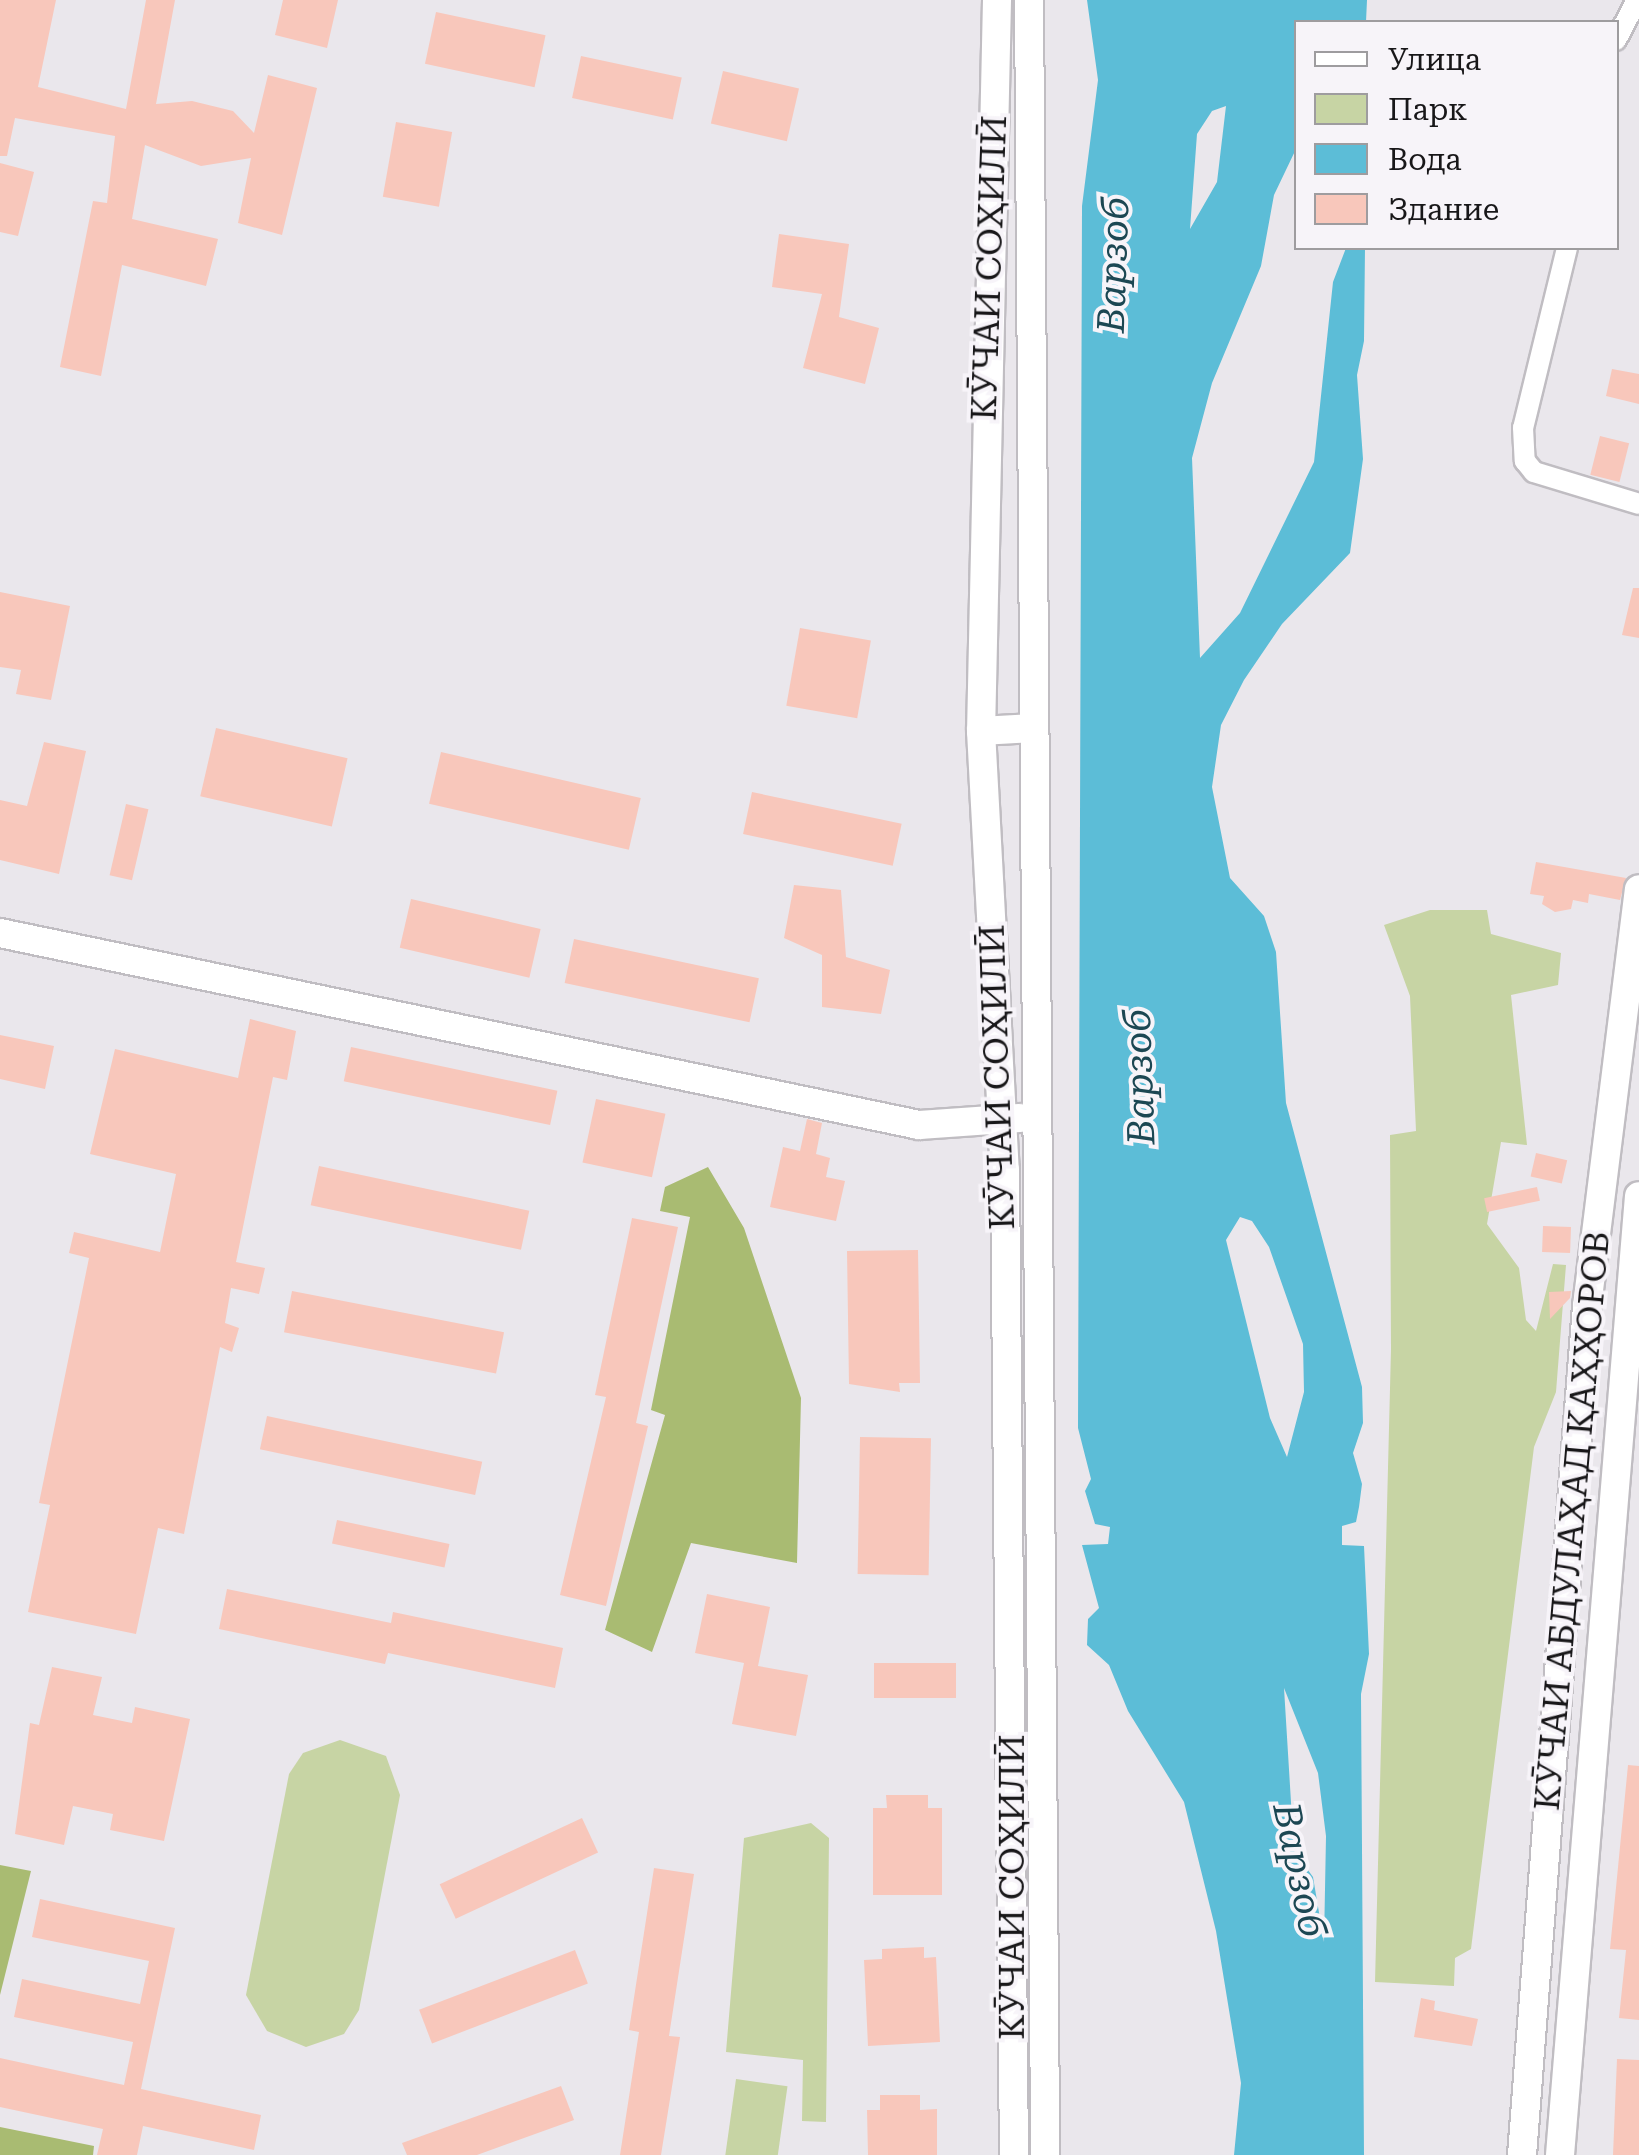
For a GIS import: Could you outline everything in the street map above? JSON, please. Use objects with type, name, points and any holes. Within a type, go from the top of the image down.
[{"type":"main road","name":"КӮЧАИ СОҲИЛӢ","points":[[996,0],[981,731],[1001,1121],[1014,2155]]},
{"type":"main road","points":[[1029,0],[1046,2155]]},
{"type":"main road","points":[[981,731],[1033,728]]},
{"type":"main road","name":"КӮЧАИ АБДУЛАҲАД ҚАҲҲОРОВ","points":[[1522,2155],[1586,1306],[1639,889]]},
{"type":"main road","points":[[0,933],[919,1125],[1036,1116]]},
{"type":"main road","name":"КӮЧАИ АБДУЛАҲАД ҚАҲҲОРОВ","points":[[1560,2155],[1639,1196]]},
{"type":"street","points":[[1619,34],[1637,0]]},
{"type":"street","points":[[1567,250],[1524,428],[1525,461],[1534,472],[1639,504]]},
{"type":"green space","points":[[1430,910],[1487,910],[1491,934],[1561,953],[1558,985],[1511,995],[1527,1145],[1501,1142],[1487,1224],[1519,1268],[1526,1320],[1536,1331],[1553,1264],[1566,1265],[1556,1392],[1534,1447],[1471,1949],[1455,1958],[1454,1986],[1375,1982],[1391,1349],[1390,1135],[1416,1131],[1410,996],[1384,925]]},
{"type":"green space","points":[[708,1167],[744,1228],[801,1398],[797,1563],[691,1543],[652,1652],[605,1630],[665,1415],[651,1410],[690,1217],[660,1211],[665,1187]]},
{"type":"green space","points":[[340,1740],[386,1756],[400,1795],[359,2010],[344,2034],[306,2047],[267,2031],[246,1995],[289,1774],[303,1753]]},
{"type":"green space","points":[[811,1823],[829,1838],[826,2122],[802,2121],[803,2060],[726,2052],[744,1838]]},
{"type":"green space","points":[[0,1865],[31,1871],[0,1995]]},
{"type":"green space","points":[[736,2079],[787,2086],[778,2155],[725,2155]]},
{"type":"green space","points":[[0,2127],[94,2146],[93,2155],[0,2155]]},
{"type":"water","name":"Варзоб","points":[[1087,0],[1367,0],[1366,20],[1294,20],[1294,153],[1274,195],[1261,266],[1212,383],[1192,458],[1200,658],[1240,613],[1314,462],[1333,282],[1345,250],[1365,250],[1364,341],[1357,375],[1363,459],[1350,553],[1282,624],[1244,680],[1221,725],[1212,787],[1230,878],[1264,916],[1276,952],[1286,1103],[1362,1387],[1363,1423],[1353,1453],[1362,1484],[1356,1522],[1342,1526],[1342,1545],[1364,1546],[1369,1654],[1361,1694],[1364,2155],[1234,2155],[1241,2083],[1216,1931],[1184,1802],[1128,1711],[1109,1665],[1087,1645],[1088,1619],[1099,1608],[1082,1545],[1108,1544],[1110,1527],[1095,1524],[1085,1491],[1091,1479],[1078,1428],[1082,206],[1098,80]],"holes":[[[1226,106],[1217,182],[1190,229],[1197,134],[1212,111]],[[1240,1217],[1252,1221],[1269,1247],[1303,1344],[1304,1392],[1287,1457],[1270,1418],[1226,1240]],[[1284,1688],[1318,1773],[1326,1836],[1324,1942],[1313,1877],[1294,1851]]]},
{"type":"building","points":[[0,0],[56,0],[38,87],[126,109],[146,0],[175,0],[156,104],[192,101],[233,111],[254,133],[268,75],[317,88],[282,235],[238,223],[251,158],[201,166],[145,145],[132,219],[218,239],[206,286],[122,265],[101,376],[60,367],[93,201],[107,203],[115,136],[15,118],[7,156],[0,156]]},
{"type":"building","points":[[283,0],[338,0],[327,48],[275,35]]},
{"type":"building","points":[[436,12],[546,35],[535,87],[425,64]]},
{"type":"building","points":[[581,56],[682,77],[673,119],[572,98]]},
{"type":"building","points":[[723,71],[799,89],[787,141],[711,124]]},
{"type":"building","points":[[396,122],[452,132],[439,207],[383,197]]},
{"type":"building","points":[[0,163],[34,172],[18,236],[0,232]]},
{"type":"building","points":[[779,234],[849,244],[839,317],[879,328],[865,384],[803,368],[822,294],[772,287]]},
{"type":"building","points":[[1612,369],[1639,374],[1639,404],[1606,396]]},
{"type":"building","points":[[1600,436],[1629,443],[1619,482],[1590,475]]},
{"type":"building","points":[[1633,588],[1639,588],[1639,638],[1622,635]]},
{"type":"building","points":[[0,592],[70,606],[51,700],[16,694],[21,670],[0,667]]},
{"type":"building","points":[[800,628],[871,641],[857,718],[786,706]]},
{"type":"building","points":[[216,728],[348,758],[332,827],[200,796]]},
{"type":"building","points":[[44,742],[86,751],[59,874],[0,860],[0,800],[27,806]]},
{"type":"building","points":[[441,752],[641,798],[629,850],[429,804]]},
{"type":"building","points":[[752,792],[902,824],[893,866],[743,834]]},
{"type":"building","points":[[126,804],[148,809],[132,880],[110,875]]},
{"type":"building","points":[[1536,862],[1626,878],[1620,900],[1589,894],[1588,903],[1573,900],[1571,909],[1555,912],[1542,904],[1544,896],[1530,894]]},
{"type":"building","points":[[794,885],[841,890],[846,957],[890,970],[881,1014],[822,1007],[822,955],[784,938]]},
{"type":"building","points":[[411,899],[541,929],[529,978],[400,948]]},
{"type":"building","points":[[574,939],[759,978],[750,1022],[565,983]]},
{"type":"building","points":[[250,1019],[296,1031],[287,1080],[273,1077],[236,1262],[265,1268],[259,1294],[231,1288],[225,1323],[239,1328],[232,1352],[220,1347],[184,1534],[158,1528],[136,1634],[28,1612],[50,1505],[39,1503],[89,1258],[69,1253],[74,1232],[160,1252],[176,1174],[90,1154],[115,1049],[238,1078]]},
{"type":"building","points":[[0,1035],[54,1046],[45,1089],[0,1079]]},
{"type":"building","points":[[351,1047],[557,1091],[550,1125],[344,1081]]},
{"type":"building","points":[[596,1099],[665,1114],[652,1177],[582,1163]]},
{"type":"building","points":[[807,1119],[822,1123],[816,1154],[830,1158],[826,1177],[845,1181],[836,1221],[770,1207],[783,1147],[800,1151]]},
{"type":"building","points":[[1536,1153],[1567,1160],[1562,1184],[1531,1176]]},
{"type":"building","points":[[319,1166],[529,1211],[521,1250],[311,1205]]},
{"type":"building","points":[[1537,1187],[1540,1201],[1487,1212],[1484,1198]]},
{"type":"building","points":[[632,1218],[678,1227],[636,1423],[648,1426],[606,1606],[560,1595],[606,1397],[595,1395]]},
{"type":"building","points":[[1543,1226],[1571,1227],[1570,1253],[1542,1252]]},
{"type":"building","points":[[918,1250],[920,1383],[899,1383],[900,1392],[849,1384],[847,1251]]},
{"type":"building","points":[[292,1291],[504,1332],[496,1373],[284,1332]]},
{"type":"building","points":[[1571,1291],[1570,1298],[1550,1319],[1549,1292]]},
{"type":"building","points":[[267,1416],[482,1462],[475,1495],[260,1449]]},
{"type":"building","points":[[860,1437],[931,1438],[929,1575],[858,1574]]},
{"type":"building","points":[[337,1520],[449,1544],[444,1567],[332,1543]]},
{"type":"building","points":[[227,1589],[391,1623],[393,1612],[563,1648],[555,1688],[388,1653],[385,1664],[219,1629]]},
{"type":"building","points":[[707,1594],[770,1607],[758,1666],[808,1675],[796,1736],[732,1724],[744,1663],[695,1653]]},
{"type":"building","points":[[874,1663],[956,1663],[956,1698],[874,1698]]},
{"type":"building","points":[[52,1667],[102,1677],[93,1715],[132,1723],[135,1707],[190,1719],[164,1841],[110,1830],[113,1814],[73,1806],[64,1845],[15,1834],[30,1723],[39,1725]]},
{"type":"building","points":[[1628,1765],[1639,1766],[1639,2020],[1619,2018],[1626,1950],[1610,1949]]},
{"type":"building","points":[[886,1795],[928,1795],[928,1808],[942,1808],[942,1895],[873,1895],[873,1808],[887,1808]]},
{"type":"building","points":[[582,1818],[598,1852],[456,1919],[440,1884]]},
{"type":"building","points":[[654,1868],[694,1874],[669,2036],[680,2037],[661,2155],[620,2155],[639,2032],[629,2030]]},
{"type":"building","points":[[40,1899],[175,1928],[141,2089],[261,2115],[254,2150],[143,2126],[137,2155],[97,2155],[103,2129],[0,2107],[0,2058],[124,2085],[133,2042],[14,2017],[22,1979],[140,2004],[149,1961],[32,1937]]},
{"type":"building","points":[[924,1947],[924,1958],[936,1957],[940,2042],[868,2046],[864,1960],[882,1959],[882,1949]]},
{"type":"building","points":[[575,1950],[588,1984],[432,2043],[419,2010]]},
{"type":"building","points":[[1421,1998],[1435,2001],[1434,2010],[1478,2019],[1472,2046],[1414,2037]]},
{"type":"building","points":[[1617,2059],[1639,2060],[1639,2155],[1613,2155]]},
{"type":"building","points":[[561,2086],[574,2120],[477,2155],[407,2155],[402,2143]]},
{"type":"building","points":[[880,2095],[920,2095],[920,2110],[937,2109],[937,2155],[868,2155],[867,2110],[880,2110]]}]
